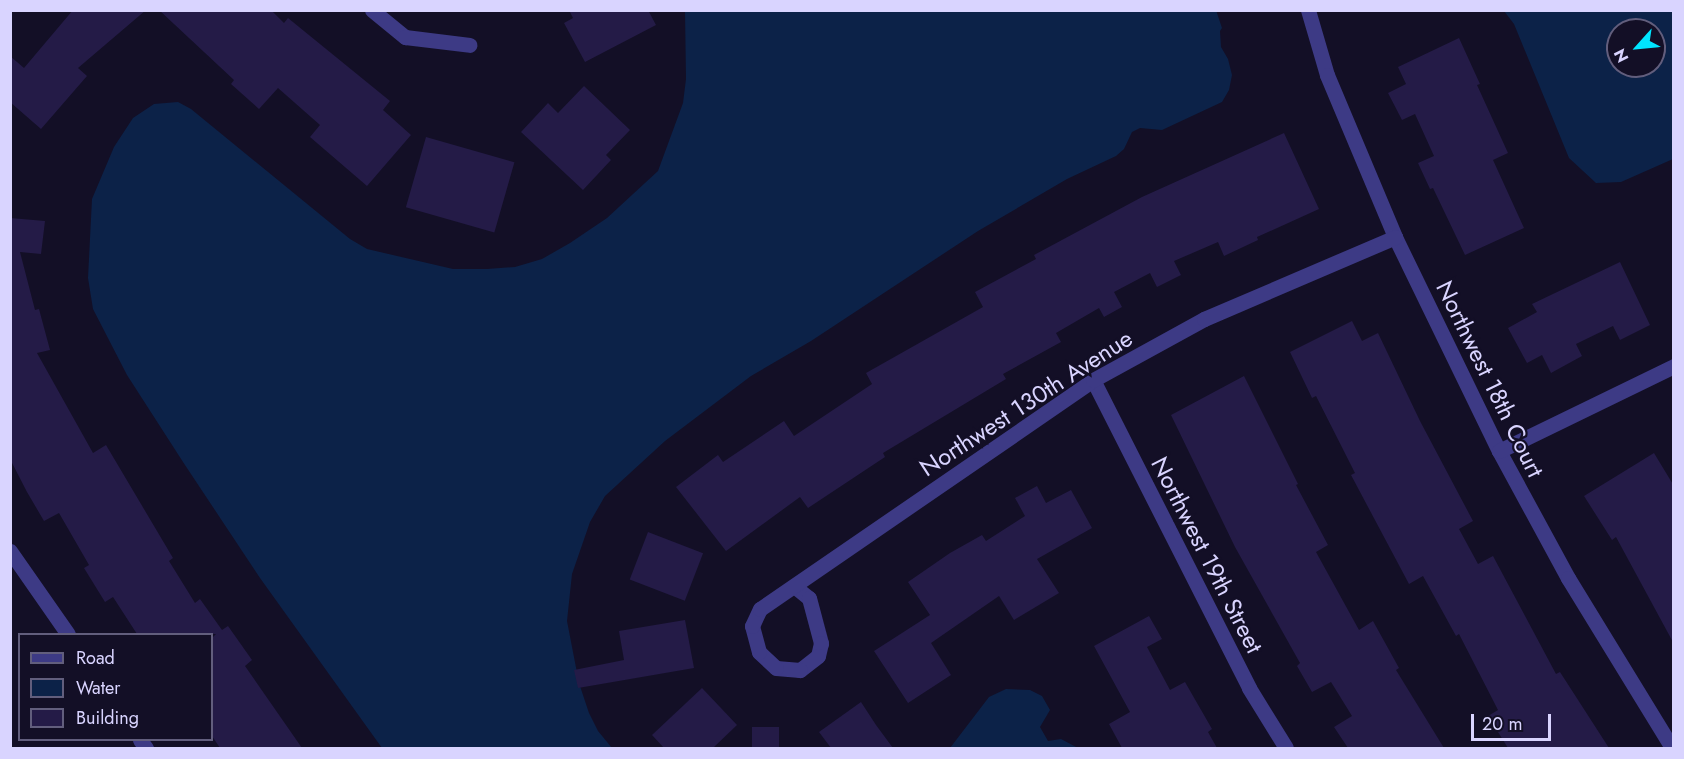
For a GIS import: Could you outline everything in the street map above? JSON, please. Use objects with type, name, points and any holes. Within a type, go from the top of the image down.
[{"type":"street","points":[[372,10],[405,37],[470,45]]},
{"type":"street","name":"Northwest 18th Court","points":[[1308,10],[1327,75],[1395,237],[1499,451],[1568,578],[1672,748]]},
{"type":"street","name":"Northwest 130th Avenue","points":[[794,586],[809,598],[821,643],[818,656],[800,670],[776,668],[759,652],[752,626],[760,609],[1093,380],[1203,319],[1395,237]]},
{"type":"street","points":[[1499,451],[1674,366]]},
{"type":"street","name":"Northwest 19th Street","points":[[1093,380],[1249,688],[1286,748]]},
{"type":"street","points":[[10,551],[67,633]]},
{"type":"water","points":[[1216,10],[1222,28],[1220,31],[1221,47],[1228,59],[1232,75],[1229,90],[1222,102],[1162,130],[1140,128],[1132,132],[1124,149],[1116,156],[1067,179],[978,231],[811,341],[751,376],[665,441],[605,496],[590,522],[572,574],[567,621],[579,683],[589,713],[598,731],[612,748],[382,748],[260,578],[183,462],[127,375],[93,309],[88,278],[92,199],[114,147],[133,118],[154,104],[178,102],[191,109],[350,239],[367,249],[453,269],[515,267],[542,259],[570,243],[607,218],[658,171],[683,103],[686,79],[685,11]]},
{"type":"water","points":[[1504,11],[1673,11],[1673,159],[1621,182],[1596,183],[1569,158],[1514,24]]},
{"type":"water","points":[[1006,689],[1030,690],[1042,696],[1050,710],[1040,727],[1048,741],[1061,739],[1078,748],[950,748],[989,697]]},
{"type":"building","points":[[73,10],[146,10],[78,68],[87,76],[41,129],[10,102],[10,56],[24,68]]},
{"type":"building","points":[[159,10],[271,10],[284,23],[288,18],[390,101],[383,110],[411,135],[367,186],[310,137],[320,125],[278,88],[259,109],[231,84],[234,80]]},
{"type":"building","points":[[569,10],[648,10],[656,25],[585,62],[564,23],[573,18]]},
{"type":"building","points":[[1459,38],[1480,84],[1477,85],[1508,153],[1493,160],[1524,228],[1465,255],[1433,188],[1430,189],[1418,163],[1434,156],[1415,114],[1402,120],[1388,93],[1406,84],[1398,67]]},
{"type":"building","points":[[584,86],[630,130],[606,155],[611,160],[583,190],[521,132],[548,103],[558,113]]},
{"type":"building","points":[[1284,133],[1319,209],[1257,237],[1258,240],[1224,256],[1218,242],[1174,261],[1181,275],[1157,287],[1150,273],[1114,292],[1122,307],[1104,317],[1099,308],[1056,333],[1061,342],[1003,374],[1006,379],[883,453],[885,457],[808,508],[800,497],[726,551],[676,487],[718,455],[723,462],[784,421],[794,436],[872,384],[866,373],[983,307],[975,292],[1036,259],[1034,255],[1142,197]]},
{"type":"building","points":[[426,137],[514,162],[494,233],[406,207]]},
{"type":"building","points":[[10,218],[45,221],[41,254],[20,252],[35,310],[39,309],[50,350],[37,353],[93,453],[106,445],[173,558],[169,561],[195,603],[200,599],[222,630],[228,626],[252,660],[245,666],[302,748],[220,748],[213,738],[213,637],[216,634],[136,633],[113,597],[105,602],[84,568],[89,565],[59,513],[44,521],[10,459]]},
{"type":"building","points":[[1620,262],[1650,325],[1620,340],[1613,326],[1576,344],[1582,356],[1551,373],[1542,355],[1527,363],[1508,328],[1537,312],[1532,304]]},
{"type":"building","points":[[1352,321],[1362,341],[1378,333],[1420,421],[1473,521],[1459,529],[1478,564],[1493,556],[1556,674],[1560,672],[1609,748],[1508,748],[1488,716],[1498,710],[1459,634],[1456,636],[1423,576],[1409,584],[1351,475],[1355,473],[1316,396],[1312,398],[1290,352]]},
{"type":"building","points":[[1244,376],[1298,484],[1296,485],[1328,545],[1316,552],[1359,630],[1373,621],[1399,668],[1396,670],[1444,748],[1348,748],[1334,727],[1352,716],[1331,682],[1312,692],[1297,666],[1300,663],[1235,547],[1171,415]]},
{"type":"building","points":[[1654,453],[1674,486],[1674,644],[1616,537],[1612,540],[1584,496]]},
{"type":"building","points":[[1037,486],[1046,503],[1071,490],[1092,528],[1037,559],[1059,593],[1014,620],[999,596],[931,643],[951,675],[908,703],[874,651],[930,615],[908,582],[950,553],[982,535],[986,541],[1025,516],[1015,498]]},
{"type":"building","points":[[648,532],[703,553],[685,601],[630,580]]},
{"type":"building","points":[[1149,616],[1162,639],[1147,647],[1170,690],[1185,682],[1212,729],[1208,732],[1217,748],[1122,748],[1109,724],[1130,712],[1094,646]]},
{"type":"building","points":[[685,620],[694,668],[578,688],[574,670],[624,660],[619,631]]},
{"type":"building","points":[[702,688],[737,725],[713,748],[664,748],[652,735]]},
{"type":"building","points":[[861,702],[893,748],[831,748],[819,732]]},
{"type":"building","points":[[752,727],[779,727],[779,748],[752,748]]}]
